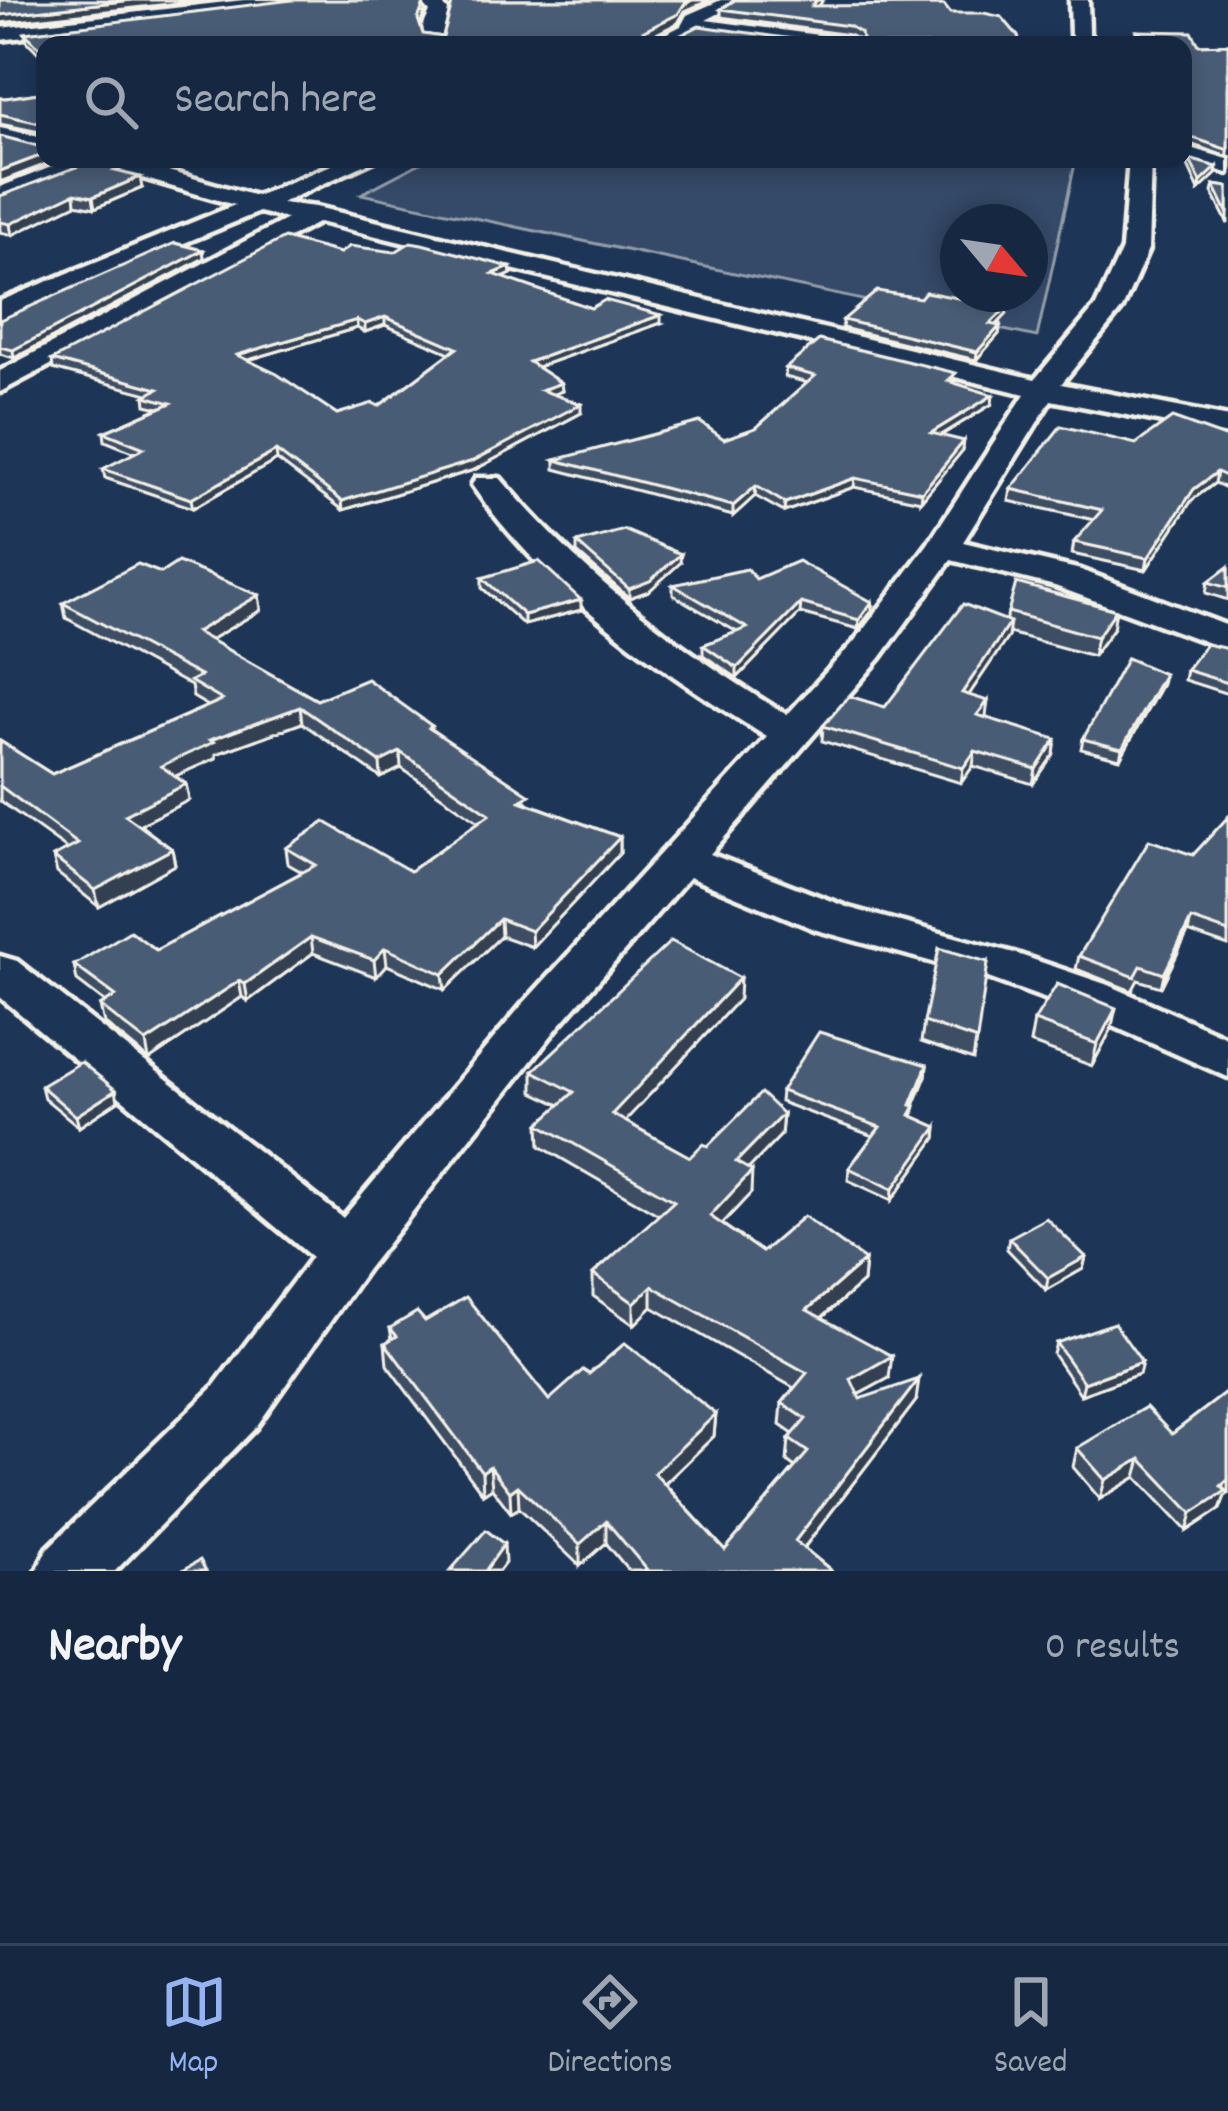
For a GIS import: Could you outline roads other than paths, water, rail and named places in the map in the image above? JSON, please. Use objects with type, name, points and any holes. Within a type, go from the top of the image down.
[{"type":"street","points":[[99,36],[113,0]]},
{"type":"street","points":[[0,34],[290,0]]},
{"type":"street","points":[[429,0],[439,11],[434,36]]},
{"type":"street","points":[[673,36],[736,0]]},
{"type":"street","points":[[1079,0],[1081,36]]},
{"type":"street","points":[[690,23],[783,36]]},
{"type":"street","points":[[1192,134],[1208,134]]},
{"type":"street","points":[[0,135],[36,144]]},
{"type":"street","points":[[1192,157],[1228,166]]},
{"type":"street","points":[[0,195],[73,168]]},
{"type":"street","points":[[129,168],[244,200],[1045,390],[1228,426]]},
{"type":"street","points":[[0,311],[244,200],[339,168]]},
{"type":"street","points":[[70,1571],[234,1408],[347,1253],[540,1016],[866,650],[943,547],[994,460],[1068,352],[1108,309],[1135,250],[1139,168]]},
{"type":"street","points":[[244,170],[244,200]]},
{"type":"street","points":[[0,383],[316,214]]},
{"type":"street","points":[[488,485],[532,541],[572,581],[703,680],[789,733]]},
{"type":"street","points":[[943,547],[1068,578],[1228,640]]},
{"type":"street","points":[[683,859],[833,919],[998,964],[1094,998],[1228,1059]]},
{"type":"street","points":[[0,972],[347,1253]]}]
